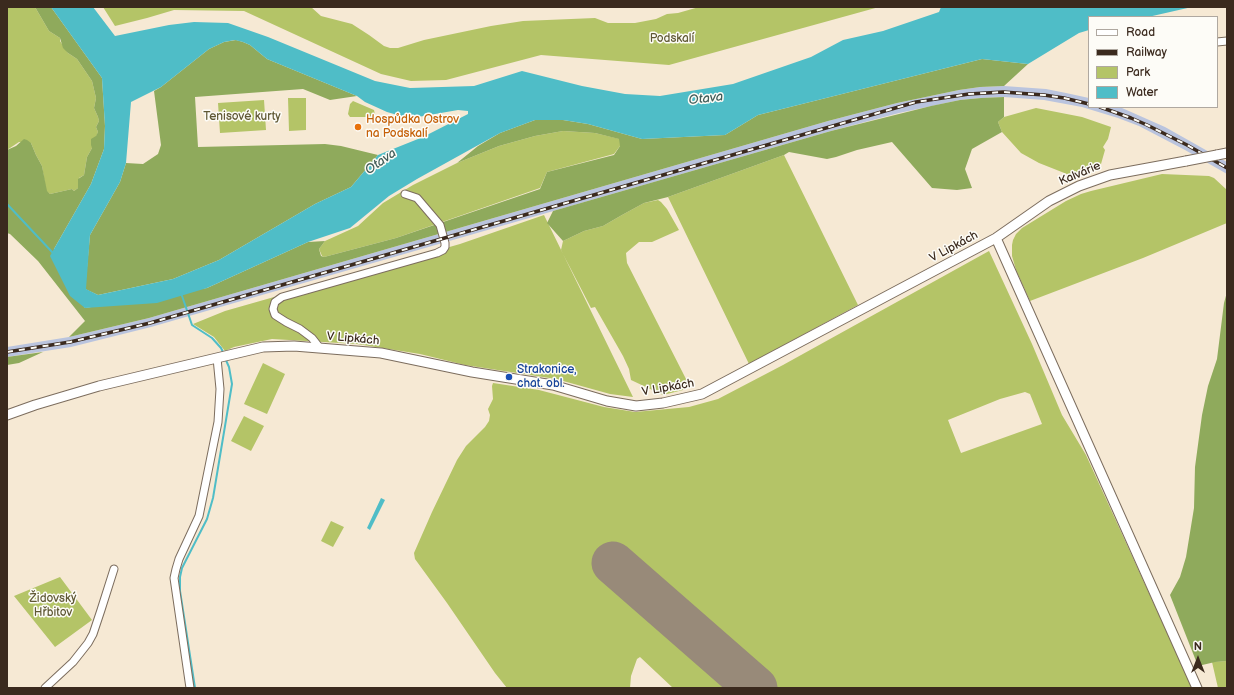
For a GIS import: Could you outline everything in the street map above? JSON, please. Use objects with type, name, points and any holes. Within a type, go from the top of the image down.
[{"type":"street","name":"Kalvárie","points":[[996,238],[1049,201],[1079,186],[1110,175],[1227,153]]},
{"type":"street","points":[[319,348],[312,338],[300,329],[275,315],[273,309],[275,302],[282,297],[437,254],[446,247],[440,225],[417,198],[405,194]]},
{"type":"street","name":"V Lipkách","points":[[7,415],[99,386],[263,347],[294,346],[381,353],[472,372],[553,385],[607,401],[636,406],[663,403],[702,394],[996,238]]},
{"type":"street","points":[[996,238],[1197,688]]},
{"type":"street","points":[[190,688],[174,578],[179,560],[199,516],[218,422],[220,389],[217,358]]},
{"type":"street","points":[[45,688],[73,662],[88,643],[99,617],[114,569]]},
{"type":"shaded area","points":[[1004,86],[1046,89],[1088,98],[1088,108],[1122,108],[1165,127],[1227,162],[1227,174],[1139,126],[1082,107],[1044,100],[1004,97],[960,100],[899,113],[831,131],[151,327],[71,347],[7,357],[7,347],[69,337],[149,318],[828,121],[897,103],[980,87]]},
{"type":"green space","points":[[7,7],[35,7],[49,31],[60,38],[60,41],[68,53],[77,59],[92,81],[96,98],[94,108],[99,121],[96,127],[98,132],[87,157],[84,175],[79,178],[78,188],[74,191],[72,189],[50,194],[46,191],[42,166],[31,143],[19,142],[7,150]]},
{"type":"green space","points":[[35,7],[51,7],[102,78],[105,126],[104,149],[91,184],[54,249],[85,308],[207,288],[308,242],[325,241],[319,249],[321,256],[324,257],[396,238],[540,189],[547,172],[614,155],[620,146],[619,139],[595,133],[563,131],[535,136],[499,146],[457,163],[478,146],[500,133],[535,120],[563,120],[588,124],[642,139],[725,135],[758,115],[982,59],[1028,64],[1004,86],[959,90],[897,103],[828,121],[149,318],[69,337],[85,321],[38,261],[10,234],[7,233],[7,150],[16,146],[24,139],[27,140],[31,143],[42,166],[47,191],[50,194],[72,189],[74,191],[78,188],[78,179],[84,175],[87,157],[92,148],[91,139],[96,136],[98,132],[96,127],[99,121],[94,108],[96,98],[92,81],[77,59],[63,48],[60,38],[49,31]]},
{"type":"green space","name":"Podskalí","points":[[103,7],[311,7],[321,16],[352,24],[384,46],[398,48],[424,40],[523,21],[595,18],[608,23],[635,23],[656,19],[667,14],[678,13],[699,7],[879,7],[669,65],[541,55],[446,80],[411,81],[381,74],[244,11],[174,10],[115,26]]},
{"type":"green space","points":[[236,40],[250,45],[267,59],[357,96],[330,100],[303,89],[195,97],[198,147],[325,144],[341,146],[378,155],[351,187],[315,204],[219,260],[173,279],[98,295],[85,289],[90,235],[120,182],[126,163],[143,164],[158,154],[161,145],[154,91],[209,49],[224,42]]},
{"type":"green space","points":[[1004,97],[1004,117],[998,122],[1002,132],[972,149],[965,169],[972,188],[957,190],[932,188],[892,142],[827,159],[789,152],[668,197],[644,203],[603,226],[584,231],[563,241],[547,223],[553,211],[831,131],[960,100]]},
{"type":"green space","points":[[288,98],[306,98],[306,130],[289,131]]},
{"type":"green space","name":"Tenisové kurty","points":[[264,100],[266,130],[220,133],[218,103]]},
{"type":"green space","points":[[353,101],[374,110],[375,115],[372,117],[350,117],[348,114],[350,104]]},
{"type":"green space","points":[[1036,108],[1082,117],[1111,127],[1108,139],[1103,147],[1105,150],[1101,164],[1077,178],[1039,163],[1021,153],[1002,132],[998,122],[1004,117]]},
{"type":"green space","points":[[563,131],[595,133],[620,139],[620,146],[614,154],[547,172],[540,188],[396,238],[324,257],[322,256],[319,249],[325,241],[358,226],[383,203],[413,185],[457,163],[499,146],[535,136]]},
{"type":"green space","points":[[784,155],[858,305],[749,364],[668,197]]},
{"type":"green space","points":[[1162,174],[1209,176],[1214,178],[1227,190],[1227,223],[1143,258],[1030,301],[1016,270],[1012,256],[1013,240],[1022,228],[1066,201],[1081,194]]},
{"type":"green space","points":[[658,200],[667,209],[679,230],[652,242],[639,242],[626,253],[627,263],[686,379],[683,390],[663,395],[631,380],[629,369],[623,356],[595,307],[591,308],[561,250],[563,241],[584,231],[603,226],[644,203]]},
{"type":"green space","points":[[544,215],[633,397],[610,394],[556,379],[465,365],[420,354],[357,344],[272,339],[234,347],[225,351],[214,337],[193,324],[225,311],[460,244]]},
{"type":"green space","points":[[989,251],[1032,344],[1062,415],[1086,455],[1192,688],[673,688],[640,657],[637,659],[631,676],[630,688],[507,688],[415,559],[414,553],[457,460],[466,446],[489,421],[490,415],[488,409],[493,399],[493,383],[539,390],[604,407],[635,412],[689,407],[718,399],[783,365]],"holes":[[[1025,392],[1030,394],[1042,424],[961,453],[948,420],[1000,399]]]},
{"type":"green space","points":[[1227,292],[1227,661],[1198,666],[1170,595],[1180,577],[1186,557],[1194,508],[1195,467],[1202,415],[1208,386],[1217,359],[1224,303]]},
{"type":"green space","points":[[43,352],[19,363],[7,365],[7,357]]},
{"type":"green space","points":[[263,363],[285,374],[267,414],[244,404]]},
{"type":"green space","points":[[244,416],[264,426],[251,451],[231,441]]},
{"type":"green space","points":[[331,521],[344,527],[333,547],[321,541]]},
{"type":"green space","name":"Židovský Hřbitov","points":[[60,577],[92,620],[55,647],[14,596]]},
{"type":"green space","points":[[1227,661],[1227,688],[1218,688],[1212,662]]},
{"type":"water","name":"Otava","points":[[51,7],[93,7],[115,36],[169,25],[194,22],[228,23],[268,37],[375,81],[410,88],[474,86],[522,71],[582,86],[625,94],[660,96],[733,84],[811,57],[843,40],[883,31],[939,12],[941,7],[1192,7],[1152,16],[1088,16],[1088,30],[1079,33],[1028,64],[982,59],[758,115],[725,135],[642,139],[588,124],[563,120],[535,120],[500,133],[417,179],[389,196],[350,228],[308,242],[207,288],[157,303],[85,308],[70,296],[50,256],[91,184],[104,149],[105,126],[102,78]],"holes":[[[235,40],[250,45],[267,59],[357,96],[365,102],[387,112],[401,116],[418,117],[458,110],[468,111],[468,114],[423,137],[378,155],[351,187],[315,204],[219,260],[173,279],[98,295],[86,289],[90,235],[120,182],[126,163],[131,102],[161,87],[209,49],[224,42]]]},
{"type":"water","points":[[381,498],[385,500],[370,530],[367,528]]},
{"type":"waterway","points":[[7,204],[53,253]]},
{"type":"waterway","points":[[181,293],[192,325],[212,338],[224,354]]},
{"type":"waterway","points":[[195,688],[180,591],[180,577],[182,568],[207,519],[213,498],[232,384],[229,367],[225,358]]},
{"type":"runway","points":[[613,563],[756,688]]},
{"type":"railway","points":[[7,352],[70,342],[150,323],[916,102],[969,94],[1003,92],[1044,95],[1088,104]]},
{"type":"railway","points":[[1103,108],[1147,125],[1187,145],[1227,168]]},
{"type":"place","name":"Hospůdka Ostrov na Podskalí","points":[[358,127]]},
{"type":"place","name":"Strakonice, chat. obl.","points":[[509,377]]}]
